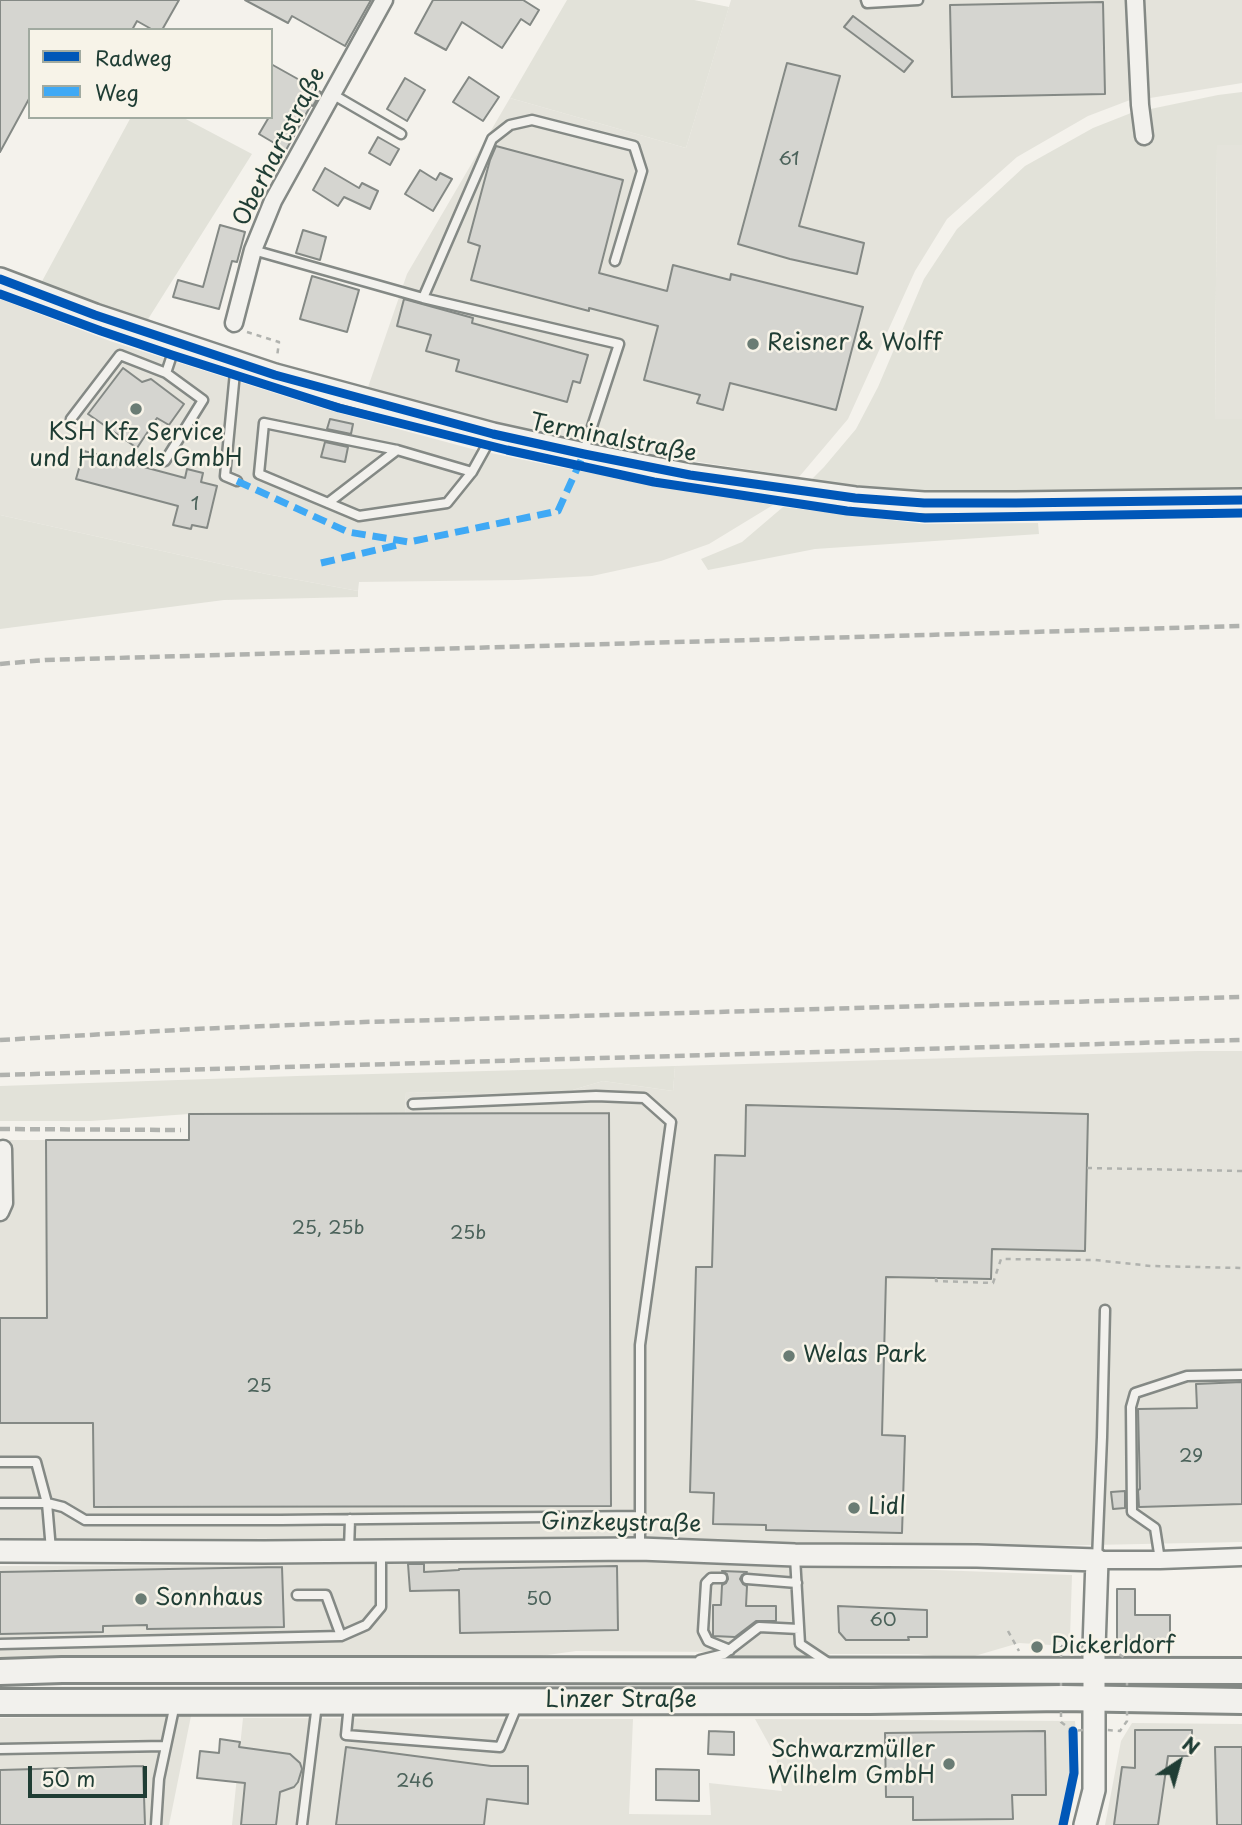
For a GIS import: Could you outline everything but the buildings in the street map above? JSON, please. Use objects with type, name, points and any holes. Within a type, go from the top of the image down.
[{"type":"main road","name":"Linzer Straße","points":[[0,1672],[1242,1671]]},
{"type":"main road","name":"Linzer Straße","points":[[0,1702],[870,1701],[1062,1698],[1242,1701]]},
{"type":"street","name":"Oberhartstraße","points":[[234,323],[253,250],[273,201],[384,0]]},
{"type":"street","points":[[1135,0],[1144,136]]},
{"type":"street","name":"Terminalstraße","points":[[0,279],[176,343],[275,374],[493,434],[690,475],[855,498],[924,503],[1242,500]]},
{"type":"street","points":[[0,1212],[4,1203],[3,1149]]},
{"type":"street","name":"Ginzkeystraße","points":[[0,1551],[640,1549],[795,1555],[1097,1560],[1242,1557]]},
{"type":"street","points":[[1085,1825],[1094,1790],[1097,1560]]},
{"type":"lane","points":[[865,1],[918,0]]},
{"type":"lane","points":[[332,94],[401,134]]},
{"type":"lane","points":[[423,298],[492,139],[510,125],[532,120],[634,146],[642,171],[615,261]]},
{"type":"lane","points":[[253,250],[423,298],[619,344],[584,454]]},
{"type":"lane","points":[[166,373],[176,343]]},
{"type":"lane","points":[[71,419],[120,355],[166,373],[203,400],[165,461]]},
{"type":"lane","points":[[236,362],[225,476],[237,481]]},
{"type":"lane","points":[[472,472],[397,450],[264,423],[259,474],[359,516],[447,503],[472,472],[493,434]]},
{"type":"lane","points":[[328,503],[397,450]]},
{"type":"lane","points":[[413,1104],[596,1096],[644,1098],[671,1122],[640,1345],[640,1549]]},
{"type":"lane","points":[[1097,1560],[1105,1310]]},
{"type":"lane","points":[[1160,1560],[1155,1528],[1132,1512],[1131,1407],[1135,1393],[1187,1376],[1242,1375]]},
{"type":"lane","points":[[0,1462],[36,1462],[47,1503],[51,1552]]},
{"type":"lane","points":[[0,1503],[47,1503],[63,1507],[85,1520],[640,1516]]},
{"type":"lane","points":[[349,1550],[350,1519]]},
{"type":"lane","points":[[0,1644],[341,1636],[366,1625],[381,1607],[381,1550]]},
{"type":"lane","points":[[795,1555],[800,1644],[841,1671]]},
{"type":"lane","points":[[722,1578],[711,1578],[706,1583],[703,1631],[708,1641],[730,1650]]},
{"type":"lane","points":[[747,1579],[797,1583]]},
{"type":"lane","points":[[297,1595],[326,1595],[341,1636]]},
{"type":"lane","points":[[689,1672],[697,1661],[724,1654],[759,1627],[799,1629]]},
{"type":"lane","points":[[302,1825],[317,1701]]},
{"type":"lane","points":[[349,1701],[346,1735],[500,1746],[519,1701]]},
{"type":"lane","points":[[156,1825],[159,1779],[175,1702]]},
{"type":"lane","points":[[0,1749],[165,1746]]},
{"type":"path","points":[[234,323],[245,331],[279,342],[275,374]]},
{"type":"path","points":[[1087,1168],[1242,1171]]},
{"type":"path","points":[[936,1278],[936,1281],[993,1283],[1001,1259],[1095,1260],[1151,1266],[1242,1268]]},
{"type":"path","points":[[1008,1631],[1019,1651]]},
{"type":"shaded area","points":[[567,0],[694,0],[729,7],[686,148],[510,98]]},
{"type":"shaded area","points":[[731,0],[1127,0],[1130,100],[1088,116],[1017,157],[947,219],[915,271],[848,419],[799,477],[612,449],[366,393],[407,274],[510,98],[686,148]]},
{"type":"shaded area","points":[[1141,0],[1242,0],[1242,83],[1144,99]]},
{"type":"shaded area","points":[[1242,92],[1242,145],[1217,145],[1215,419],[1242,419],[1242,488],[1016,493],[925,492],[808,483],[856,429],[878,387],[924,279],[957,229],[1025,166],[1093,128],[1131,113]]},
{"type":"shaded area","points":[[130,119],[186,119],[252,154],[145,324],[40,285]]},
{"type":"shaded area","points":[[1217,144],[1242,145],[1242,419],[1215,419]]},
{"type":"shaded area","points":[[0,299],[110,341],[328,410],[472,449],[773,505],[709,544],[661,561],[592,576],[359,582],[358,591],[266,574],[0,515]]},
{"type":"shaded area","points":[[783,507],[924,524],[1038,523],[1039,534],[815,549],[708,570],[701,559],[742,542]]},
{"type":"shaded area","points":[[0,515],[266,574],[358,591],[358,597],[224,600],[0,629]]},
{"type":"shaded area","points":[[1242,1051],[1242,1542],[942,1548],[657,1538],[0,1541],[0,1140],[189,1140],[189,1114],[405,1113],[406,1092],[559,1094],[603,1081],[673,1091],[675,1066]]},
{"type":"shaded area","points":[[675,1066],[673,1091],[603,1081],[559,1094],[406,1092],[405,1113],[189,1114],[91,1121],[0,1121],[0,1086]]},
{"type":"shaded area","points":[[557,1559],[692,1561],[1072,1575],[1070,1638],[1051,1645],[1019,1643],[961,1660],[918,1654],[831,1654],[803,1663],[738,1663],[720,1652],[576,1651],[511,1660],[0,1661],[0,1566],[339,1565]]},
{"type":"shaded area","points":[[191,1716],[169,1825],[0,1825],[0,1718]]},
{"type":"shaded area","points":[[243,1718],[633,1719],[629,1814],[711,1815],[709,1783],[782,1791],[776,1757],[755,1719],[1075,1721],[1079,1772],[1068,1825],[232,1825]]},
{"type":"shaded area","points":[[1132,1723],[1242,1724],[1242,1825],[1105,1825],[1121,1741]]},
{"type":"railway","points":[[0,664],[45,660],[1242,626]]},
{"type":"railway","points":[[0,1040],[364,1022],[1242,997]]},
{"type":"railway","points":[[0,1075],[1242,1040]]},
{"type":"railway","points":[[0,1129],[181,1130]]},
{"type":"marked path","points":[[237,481],[348,532],[409,542],[558,511],[581,460]]},
{"type":"marked path","points":[[321,563],[402,544]]},
{"type":"cycle path","points":[[0,279],[95,315],[275,375],[493,434],[690,475],[855,498],[924,503],[1242,500]]},
{"type":"cycle path","points":[[0,294],[172,355],[339,408],[507,450],[654,482],[847,511],[925,518],[1242,513]]},
{"type":"cycle path","points":[[1063,1825],[1074,1773],[1073,1731]]},
{"type":"place","name":"Reisner & Wolff","points":[[753,344]]},
{"type":"place","name":"KSH Kfz Service und Handels GmbH","points":[[136,409]]},
{"type":"place","name":"Welas Park","points":[[789,1356]]},
{"type":"place","name":"Lidl","points":[[854,1508]]},
{"type":"place","name":"Sonnhaus","points":[[141,1599]]},
{"type":"place","name":"Dickerldorf","points":[[1037,1647]]},
{"type":"place","name":"Schwarzmüller Wilhelm GmbH","points":[[949,1764]]}]
